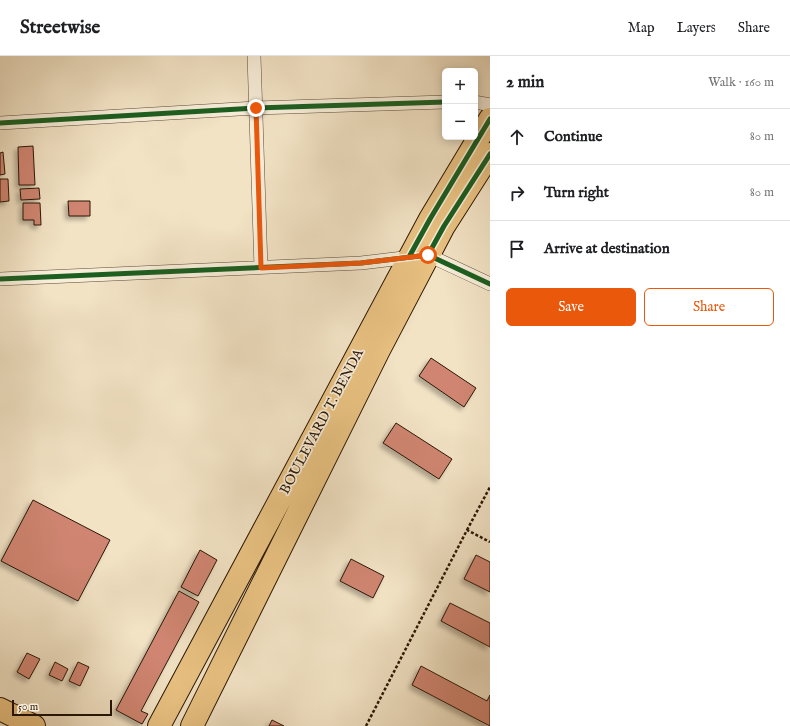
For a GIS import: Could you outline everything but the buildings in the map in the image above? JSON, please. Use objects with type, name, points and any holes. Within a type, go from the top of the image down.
[{"type":"highway","name":"BOULEVARD T. BENDA","points":[[192,726],[348,410],[418,256],[430,219],[490,119]]},
{"type":"highway","name":"BOULEVARD T. BENDA","points":[[159,726],[418,256],[444,226],[490,154]]},
{"type":"highway","points":[[0,709],[34,726]]},
{"type":"street","points":[[254,56],[261,268]]},
{"type":"street","points":[[0,123],[256,108],[442,102]]},
{"type":"street","points":[[478,103],[490,105]]},
{"type":"street","points":[[0,279],[361,263],[418,256],[490,284]]},
{"type":"path","points":[[366,726],[490,487]]},
{"type":"path","points":[[467,530],[490,542]]},
{"type":"cycle path","points":[[0,123],[256,108],[442,102]]},
{"type":"cycle path","points":[[409,257],[490,119]]},
{"type":"cycle path","points":[[428,255],[444,226],[490,154]]},
{"type":"cycle path","points":[[0,279],[361,263],[428,255],[490,284]]},
{"type":"route","points":[[256,108],[261,268],[361,263],[428,255]]}]
